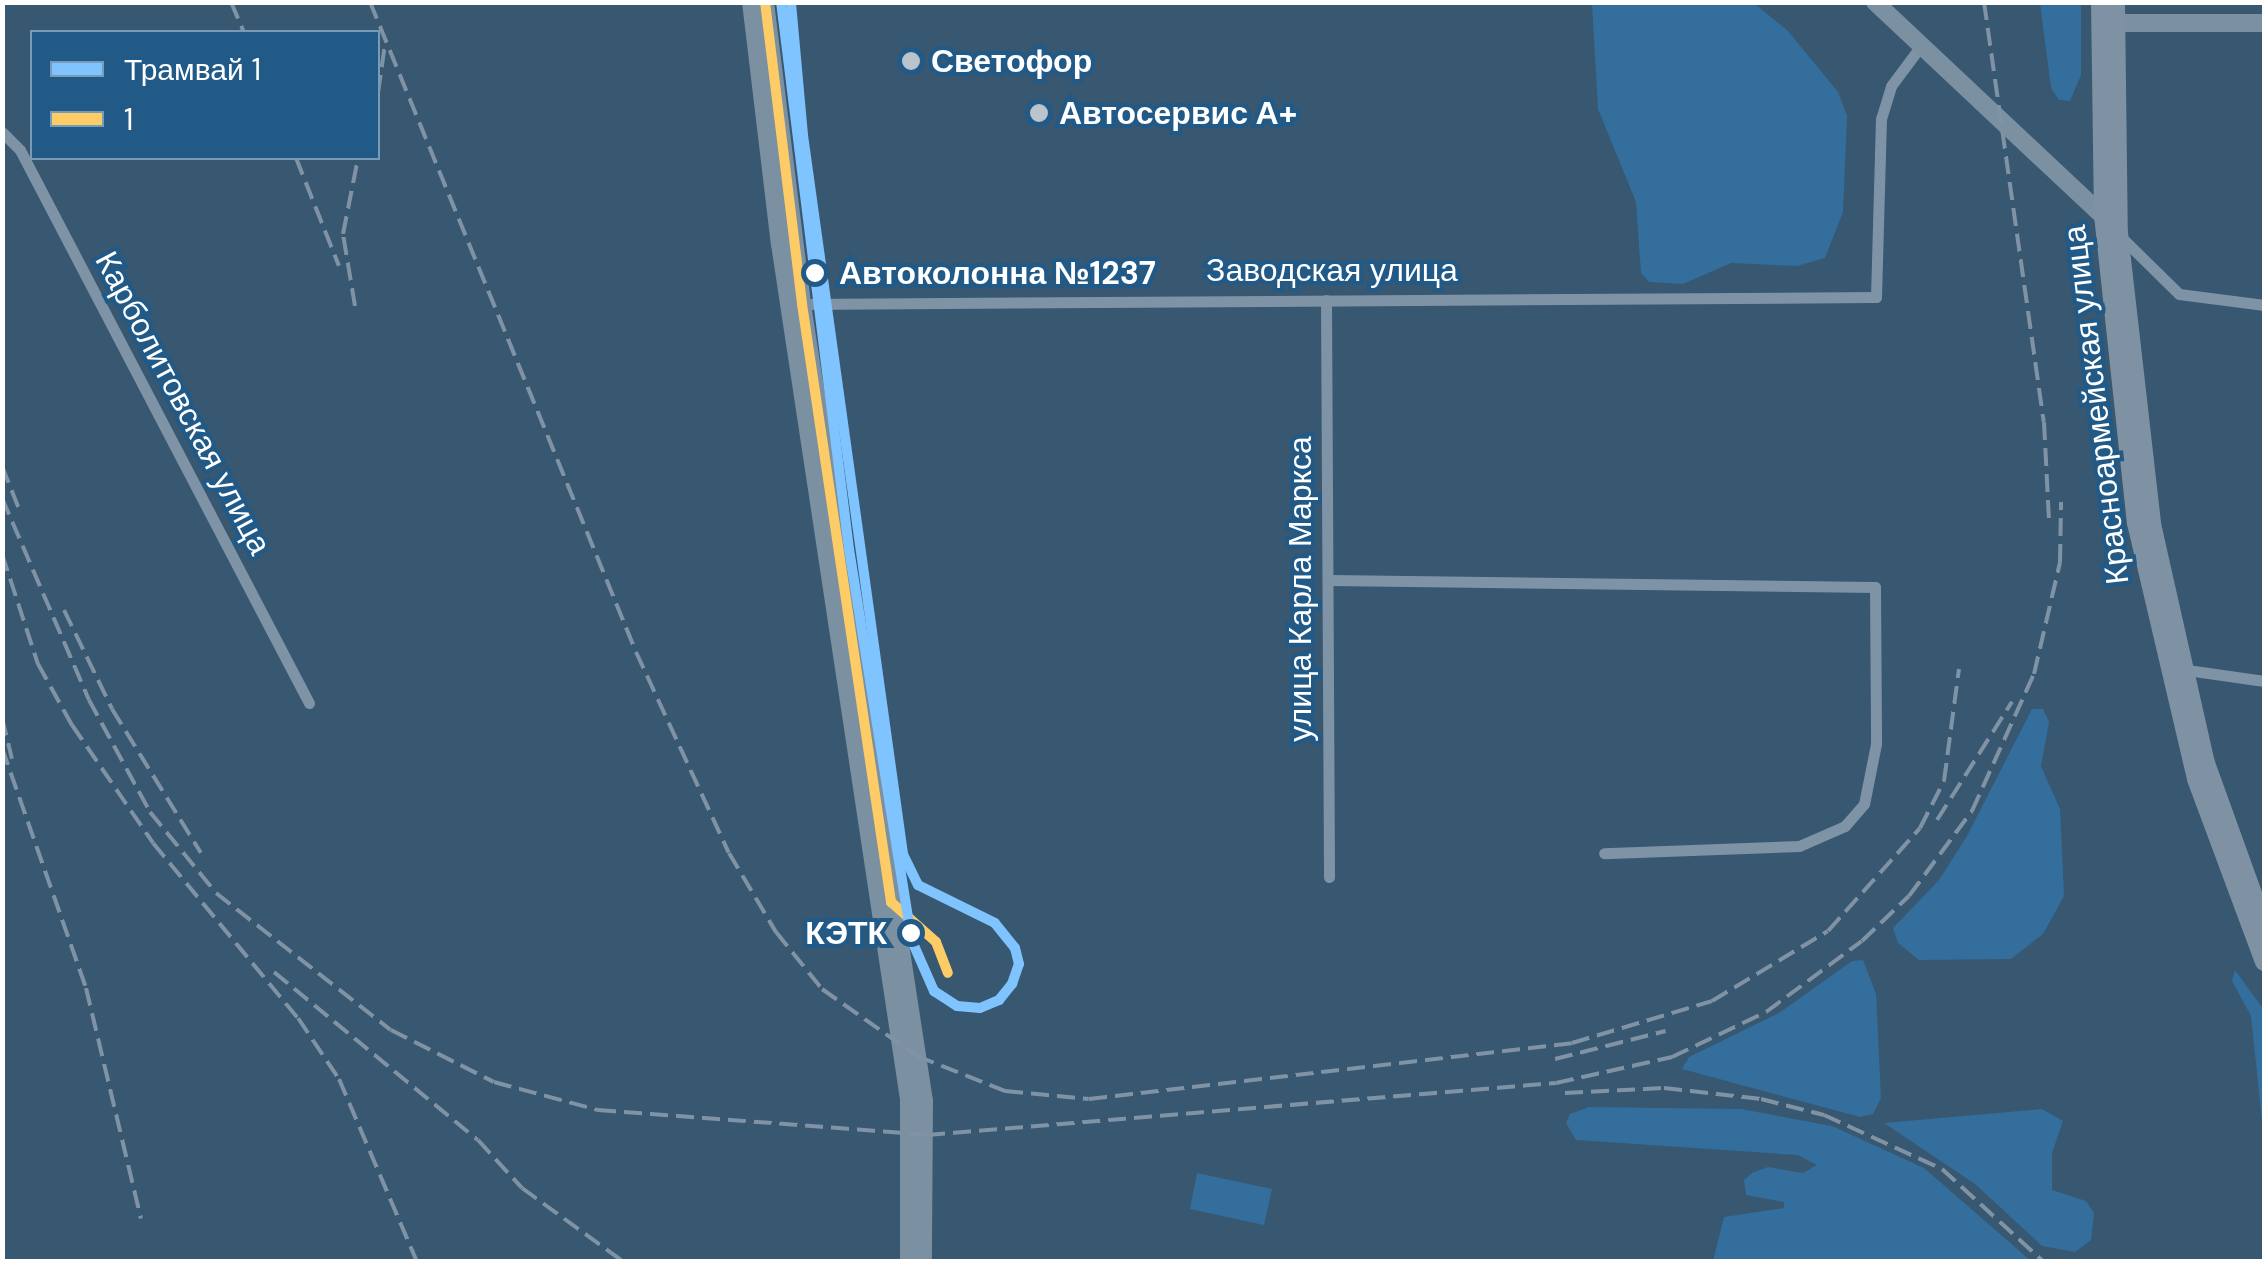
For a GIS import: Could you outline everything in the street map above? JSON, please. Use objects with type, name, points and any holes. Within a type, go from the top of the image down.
[{"type":"main road","points":[[751,2],[911,1117],[909,1262]]},
{"type":"main road","points":[[765,2],[795,305],[924,1100],[923,1262]]},
{"type":"main road","points":[[1876,2],[2119,234]]},
{"type":"main road","name":"Красноармейская улица","points":[[2100,2],[2108,23],[2119,234],[2136,425],[2173,668],[2264,924]]},
{"type":"main road","name":"Красноармейская улица","points":[[2116,2],[2108,23],[2103,215],[2129,472],[2210,822],[2264,962]]},
{"type":"main road","points":[[2108,23],[2264,23]]},
{"type":"street","name":"Заводская улица","points":[[795,305],[1876,297],[1882,119],[1891,86],[1920,47]]},
{"type":"street","name":"Карболитовская улица","points":[[2,132],[20,150],[309,703]]},
{"type":"street","points":[[2119,234],[2179,294],[2264,305]]},
{"type":"street","name":"улица Карла Маркса","points":[[1326,300],[1329,877]]},
{"type":"street","points":[[1330,580],[1875,587],[1876,744],[1864,804],[1845,826],[1799,846],[1604,853]]},
{"type":"street","points":[[2173,668],[2264,681]]},
{"type":"shaded area","points":[[1592,3],[1754,3],[1788,31],[1838,92],[1847,116],[1843,212],[1825,258],[1797,266],[1731,263],[1683,284],[1649,282],[1641,273],[1636,202],[1598,109]]},
{"type":"shaded area","points":[[2040,3],[2081,3],[2081,75],[2070,101],[2059,100],[2051,88]]},
{"type":"shaded area","points":[[2032,709],[2043,709],[2049,722],[2041,766],[2060,809],[2064,896],[2043,934],[2011,959],[1919,960],[1898,943],[1893,928],[1939,880],[1967,836]]},
{"type":"shaded area","points":[[1863,960],[1876,994],[1881,1098],[1873,1114],[1860,1117],[1682,1069],[1689,1057],[1779,1013],[1852,961]]},
{"type":"shaded area","points":[[2235,970],[2264,1010],[2264,1140],[2251,1016],[2232,981]]},
{"type":"shaded area","points":[[1589,1107],[1741,1109],[1832,1126],[1924,1168],[2031,1261],[1713,1261],[1724,1217],[1784,1208],[1784,1202],[1746,1195],[1744,1180],[1768,1167],[1803,1173],[1817,1165],[1798,1155],[1576,1140],[1566,1123],[1570,1114]]},
{"type":"shaded area","points":[[2042,1109],[2063,1121],[2052,1153],[2052,1190],[2086,1201],[2094,1213],[2091,1240],[2075,1252],[2042,1246],[1975,1184],[1884,1123]]},
{"type":"shaded area","points":[[1197,1173],[1272,1189],[1264,1225],[1190,1209]]},
{"type":"tram line","name":"1","points":[[781,2],[849,549],[912,941],[934,991],[957,1006],[980,1008],[999,1000],[1012,984],[1019,964],[1015,948],[995,923],[918,885],[903,854],[803,135],[791,2]]},
{"type":"tram line","points":[[884,784],[885,748]]},
{"type":"railway","points":[[231,2],[243,30]]},
{"type":"railway","points":[[370,2],[636,652],[729,853],[776,932],[822,989],[917,1056],[1005,1091],[1089,1099],[1572,1043],[1712,1001],[1828,931],[1920,828],[1944,781],[1959,669]]},
{"type":"railway","points":[[1984,2],[2044,422],[2049,521]]},
{"type":"railway","points":[[380,79],[385,44]]},
{"type":"railway","points":[[297,160],[339,266]]},
{"type":"railway","points":[[355,306],[343,234],[358,160]]},
{"type":"railway","points":[[2,466],[19,509]]},
{"type":"railway","points":[[2,498],[89,700],[150,812],[216,893],[391,1030],[494,1082],[598,1110],[927,1135],[1556,1083],[1672,1057],[1766,1012],[1862,941],[1909,896],[1972,811],[2034,674],[2060,562],[2061,502]]},
{"type":"railway","points":[[2,554],[38,664],[72,725],[153,843],[298,1018],[339,1079],[417,1262]]},
{"type":"railway","points":[[64,610],[112,709],[201,853]]},
{"type":"railway","points":[[1937,820],[2012,702]]},
{"type":"railway","points":[[2,718],[12,759]]},
{"type":"railway","points":[[2,748],[86,988],[141,1219]]},
{"type":"railway","points":[[274,972],[478,1140],[522,1188],[624,1262]]},
{"type":"railway","points":[[1555,1059],[1666,1031]]},
{"type":"railway","points":[[1565,1093],[1664,1088],[1761,1099],[1824,1115],[1942,1169],[2044,1262]]},
{"type":"transit line","name":"1","points":[[765,2],[802,304],[891,902],[936,942],[948,973]]},
{"type":"place","name":"Светофор","points":[[911,61]]},
{"type":"place","name":"Автосервис А+","points":[[1039,113]]},
{"type":"place","name":"Автоколонна №1237","points":[[815,273]]},
{"type":"place","name":"КЭТК","points":[[911,933]]}]
